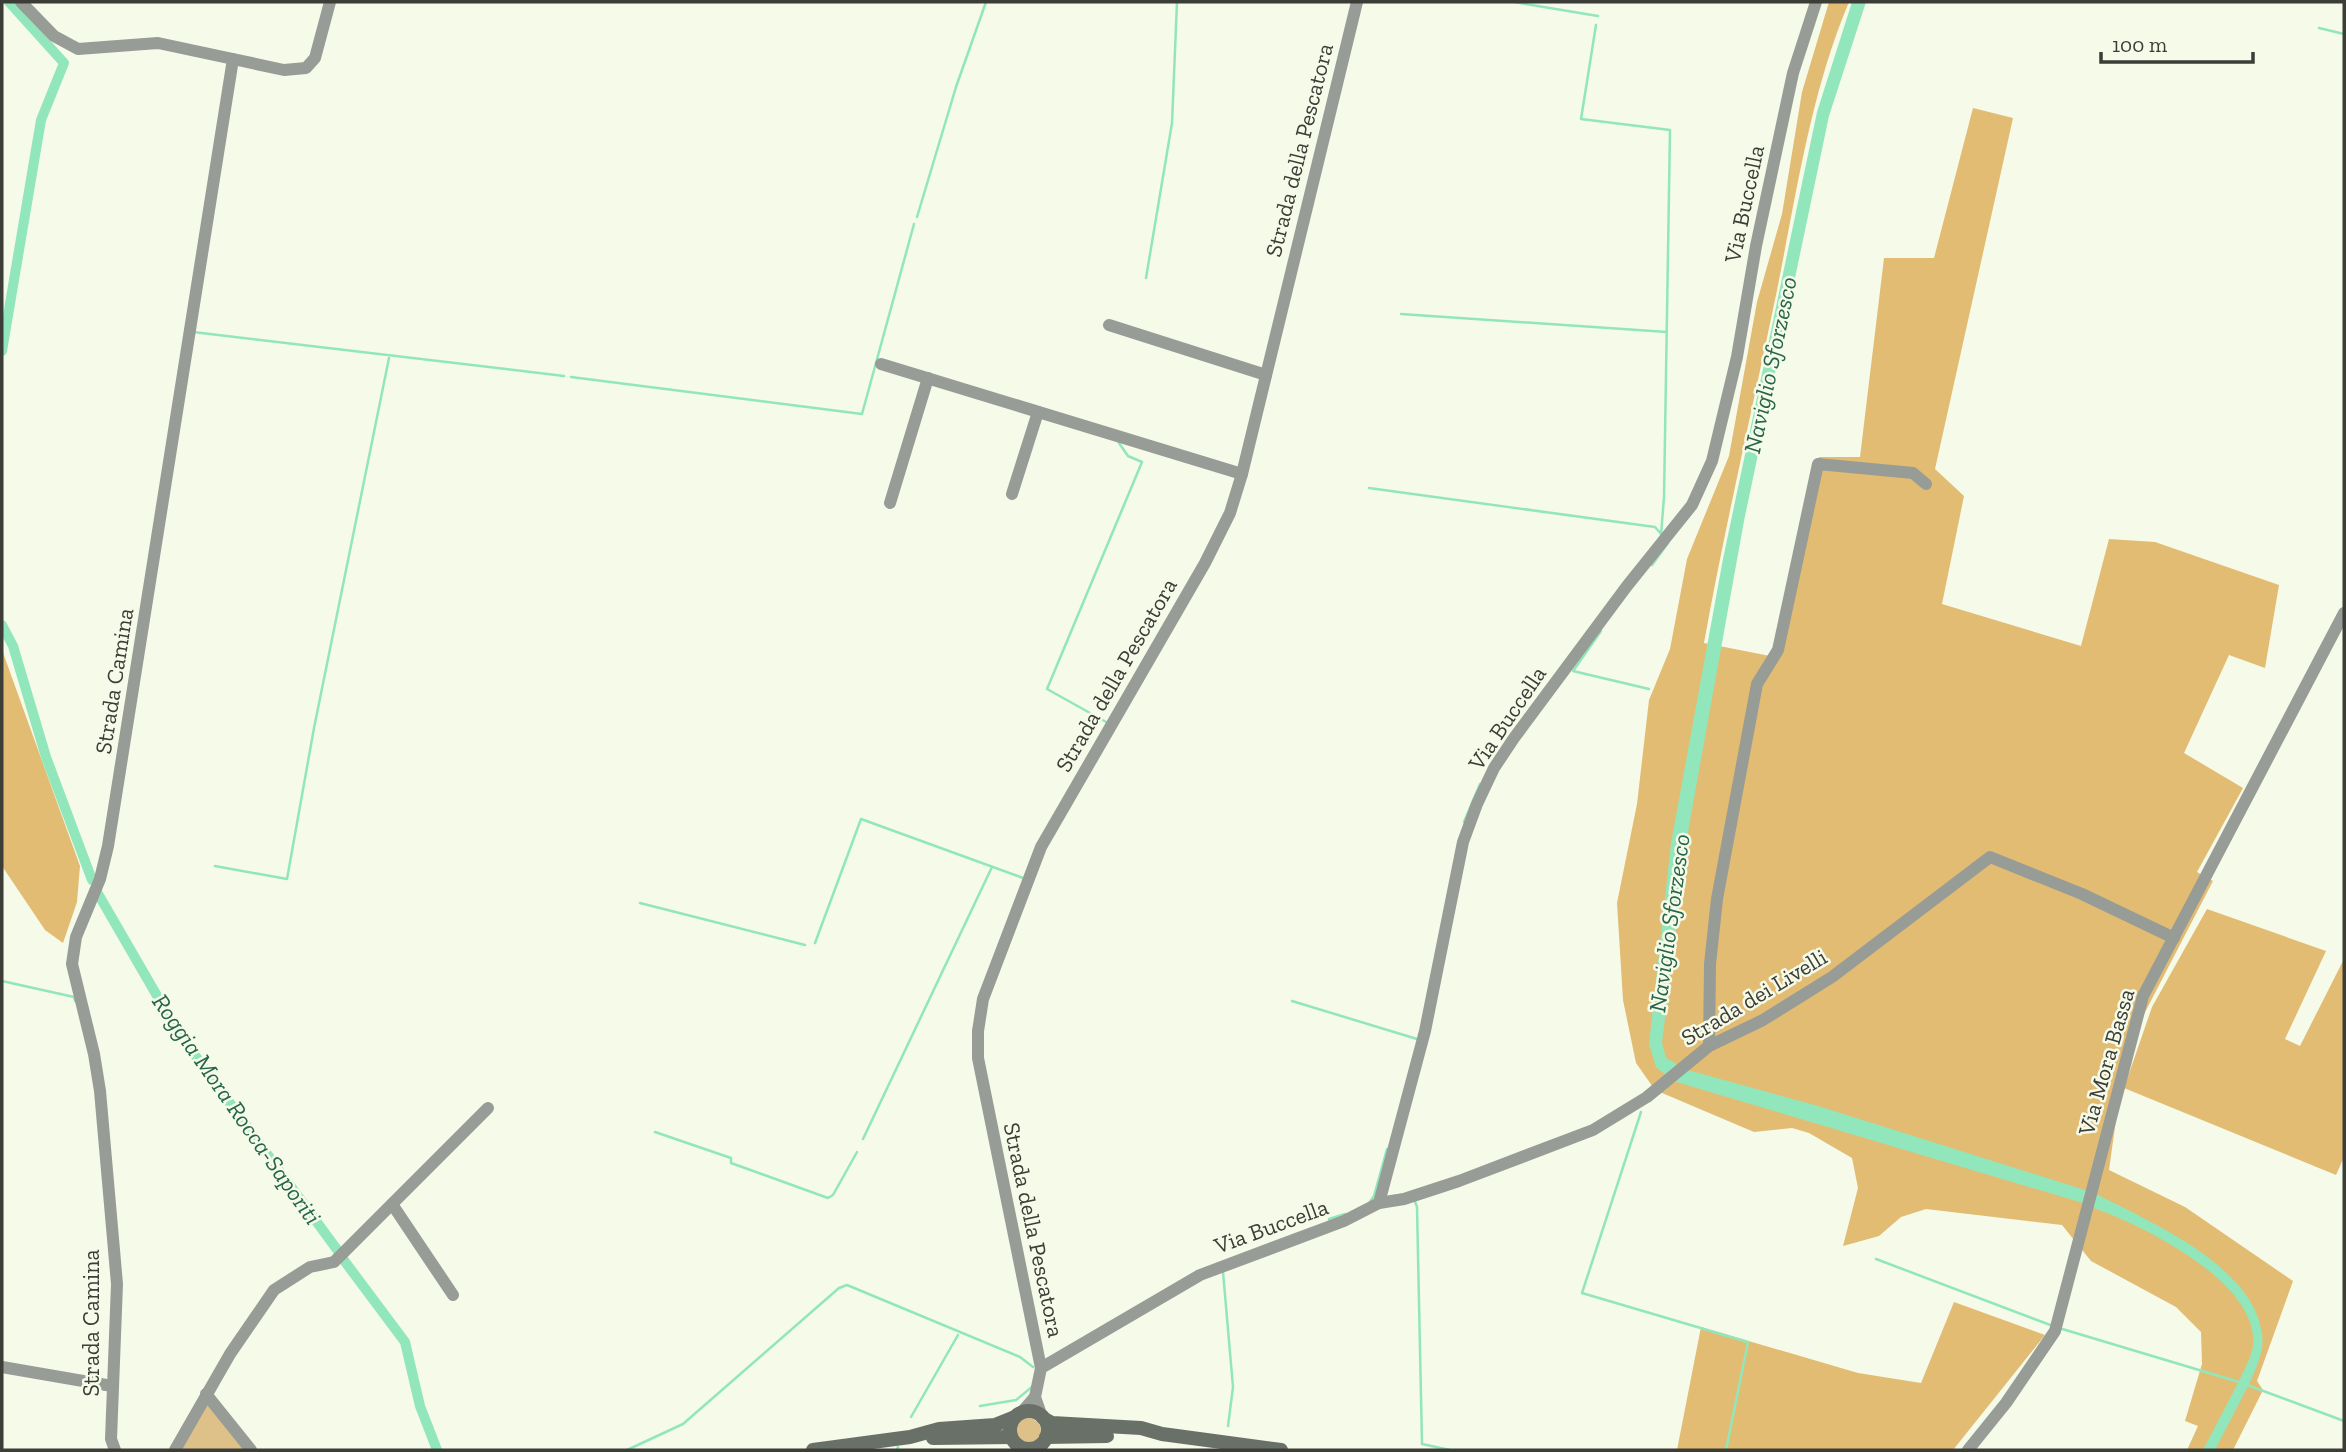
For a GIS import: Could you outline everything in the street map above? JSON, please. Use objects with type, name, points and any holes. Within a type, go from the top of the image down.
[{"type":"main road","points":[[813,1450],[910,1437],[939,1429],[995,1425],[1032,1412],[1052,1423],[1141,1428],[1162,1434],[1281,1450]]},
{"type":"main road","points":[[1015,1444],[1010,1427],[1018,1415]]},
{"type":"main road","points":[[1038,1445],[1047,1427],[1042,1417]]},
{"type":"main road","points":[[910,1437],[1015,1444],[1025,1448],[1162,1434]]},
{"type":"street","points":[[21,2],[54,36],[78,49],[158,43],[285,69],[306,68],[315,58],[330,2]]},
{"type":"street","name":"Strada della Pescatora","points":[[1041,1368],[978,1058],[978,1031],[984,999],[1041,846],[1205,563],[1230,513],[1242,474],[1357,2]]},
{"type":"street","name":"Via Buccella","points":[[1041,1368],[1200,1275],[1331,1226],[1368,1211],[1379,1203],[1425,1031],[1463,842],[1477,804],[1494,768],[1514,738],[1626,586],[1692,505],[1712,461],[1737,356],[1756,246],[1793,73],[1816,2]]},
{"type":"street","name":"Strada Camina","points":[[115,1450],[111,1439],[117,1284],[100,1091],[94,1054],[72,964],[76,937],[100,879],[108,845],[233,59]]},
{"type":"street","points":[[1109,325],[1266,375]]},
{"type":"street","points":[[881,364],[1242,474]]},
{"type":"street","points":[[890,503],[928,378]]},
{"type":"street","points":[[1012,494],[1038,412]]},
{"type":"street","points":[[1709,1046],[1710,964],[1717,899],[1754,697],[1757,684],[1778,650],[1818,464],[1913,473],[1926,484]]},
{"type":"street","name":"Via Mora Bassa","points":[[1968,1450],[2006,1403],[2057,1326],[2143,996],[2344,613]]},
{"type":"street","name":"Strada dei Livelli","points":[[1379,1203],[1404,1199],[1459,1181],[1593,1130],[1647,1097],[1671,1078],[1681,1066],[1709,1046],[1763,1020],[1832,977],[1990,857],[2082,894],[2174,938]]},
{"type":"street","points":[[175,1450],[206,1394],[274,1290],[310,1267],[334,1262],[488,1108]]},
{"type":"street","points":[[392,1204],[453,1295]]},
{"type":"street","points":[[2,1367],[113,1386]]},
{"type":"street","points":[[1041,1368],[1035,1397],[1042,1417]]},
{"type":"street","points":[[206,1394],[251,1450]]},
{"type":"street","points":[[1018,1415],[1035,1397]]},
{"type":"shaded area","points":[[1829,2],[1849,2],[1824,73],[1805,146],[1704,643],[1775,657],[1819,457],[1860,457],[1884,258],[1934,258],[1973,108],[2013,118],[1935,469],[1964,496],[1942,604],[2081,646],[2109,539],[2155,542],[2279,585],[2265,668],[2229,655],[2184,753],[2243,788],[2197,872],[2213,881],[2142,1018],[2120,1091],[2109,1170],[2185,1207],[2293,1281],[2257,1381],[2263,1390],[2233,1450],[2187,1450],[2198,1426],[2185,1421],[2202,1364],[2201,1332],[2176,1307],[2091,1261],[2062,1225],[1926,1209],[1901,1217],[1879,1236],[1843,1246],[1858,1188],[1852,1158],[1809,1133],[1792,1128],[1754,1132],[1655,1090],[1636,1063],[1623,1000],[1617,903],[1637,804],[1649,700],[1670,649],[1687,559],[1729,456],[1757,302],[1782,214],[1802,92]]},
{"type":"shaded area","points":[[2,650],[80,866],[77,902],[63,943],[45,930],[2,866]]},
{"type":"shaded area","points":[[2207,909],[2326,951],[2285,1039],[2300,1046],[2344,959],[2344,1157],[2336,1175],[2124,1088],[2152,1007]]},
{"type":"shaded area","points":[[1954,1302],[2045,1335],[1953,1450],[1677,1450],[1701,1327],[1858,1373],[1921,1383]]},
{"type":"shaded area","points":[[206,1401],[246,1450],[179,1450]]},
{"type":"shaded area","points":[[1028,1418],[1037,1422],[1041,1431],[1037,1440],[1028,1444],[1019,1440],[1015,1431],[1019,1422]]},
{"type":"water","name":"Naviglio Sforzesco","points":[[1852,2],[1866,2],[1829,116],[1744,521],[1689,826],[1662,1043],[1666,1058],[1677,1064],[1667,1076],[1656,1067],[1649,1044],[1671,843],[1723,559],[1817,112]]},
{"type":"water","points":[[1684,1069],[1818,1106],[2088,1191],[2083,1203],[1673,1081]]},
{"type":"water","points":[[2096,1194],[2170,1232],[2220,1267],[2240,1287],[2254,1309],[2263,1341],[2257,1367],[2249,1385],[2239,1381],[2253,1346],[2250,1322],[2238,1300],[2218,1278],[2193,1259],[2138,1227],[2091,1207]]},
{"type":"water","points":[[2238,1383],[2248,1386],[2215,1450],[2203,1450]]},
{"type":"waterway","name":"Roggia Mora Rocca-Saporiti","points":[[2,351],[41,120],[64,63],[9,2]]},
{"type":"waterway","points":[[917,217],[956,87],[986,2]]},
{"type":"waterway","points":[[1146,278],[1172,123],[1177,2]]},
{"type":"waterway","points":[[1514,2],[1598,16]]},
{"type":"waterway","points":[[1596,25],[1581,119],[1670,130],[1664,497],[1661,535]]},
{"type":"waterway","points":[[2319,28],[2344,34]]},
{"type":"waterway","points":[[571,377],[862,414],[914,224]]},
{"type":"waterway","points":[[1401,314],[1667,332]]},
{"type":"waterway","points":[[193,332],[564,376]]},
{"type":"waterway","points":[[215,866],[287,879],[314,728],[389,358]]},
{"type":"waterway","points":[[1108,723],[1047,689],[1142,462],[1128,456],[1119,443]]},
{"type":"waterway","points":[[1369,488],[1655,527],[1662,535]]},
{"type":"waterway","points":[[1652,565],[1668,543]]},
{"type":"waterway","name":"Roggia Mora Rocca-Saporiti","points":[[2,625],[13,646],[46,757],[92,880]]},
{"type":"waterway","points":[[1601,631],[1573,671],[1649,689]]},
{"type":"waterway","points":[[1464,822],[1480,784]]},
{"type":"waterway","points":[[815,943],[861,819],[1023,878]]},
{"type":"waterway","points":[[863,1139],[992,867]]},
{"type":"waterway","name":"Roggia Mora Rocca-Saporiti","points":[[97,892],[178,1032],[338,1251]]},
{"type":"waterway","points":[[640,903],[805,945]]},
{"type":"waterway","points":[[2,981],[74,997],[75,1001]]},
{"type":"waterway","points":[[1292,1001],[1417,1039]]},
{"type":"waterway","points":[[1641,1112],[1582,1293],[1748,1342],[1726,1450]]},
{"type":"waterway","points":[[655,1132],[731,1158],[731,1163],[828,1198],[833,1195],[857,1152]]},
{"type":"waterway","points":[[1370,1202],[1387,1149]]},
{"type":"waterway","points":[[1414,1199],[1417,1207],[1422,1444],[1450,1450]]},
{"type":"waterway","points":[[1330,1223],[1329,1219],[1345,1214]]},
{"type":"waterway","name":"Roggia Mora Rocca-Saporiti","points":[[343,1259],[405,1342],[420,1406],[437,1450]]},
{"type":"waterway","points":[[1876,1259],[2053,1326]]},
{"type":"waterway","points":[[1223,1272],[1233,1387],[1228,1426]]},
{"type":"waterway","points":[[627,1450],[683,1424],[839,1288],[847,1285],[1020,1357],[1033,1367]]},
{"type":"waterway","points":[[2059,1328],[2239,1382],[2344,1421]]},
{"type":"waterway","points":[[911,1417],[958,1335]]},
{"type":"waterway","points":[[980,1406],[1016,1400],[1033,1386]]}]
